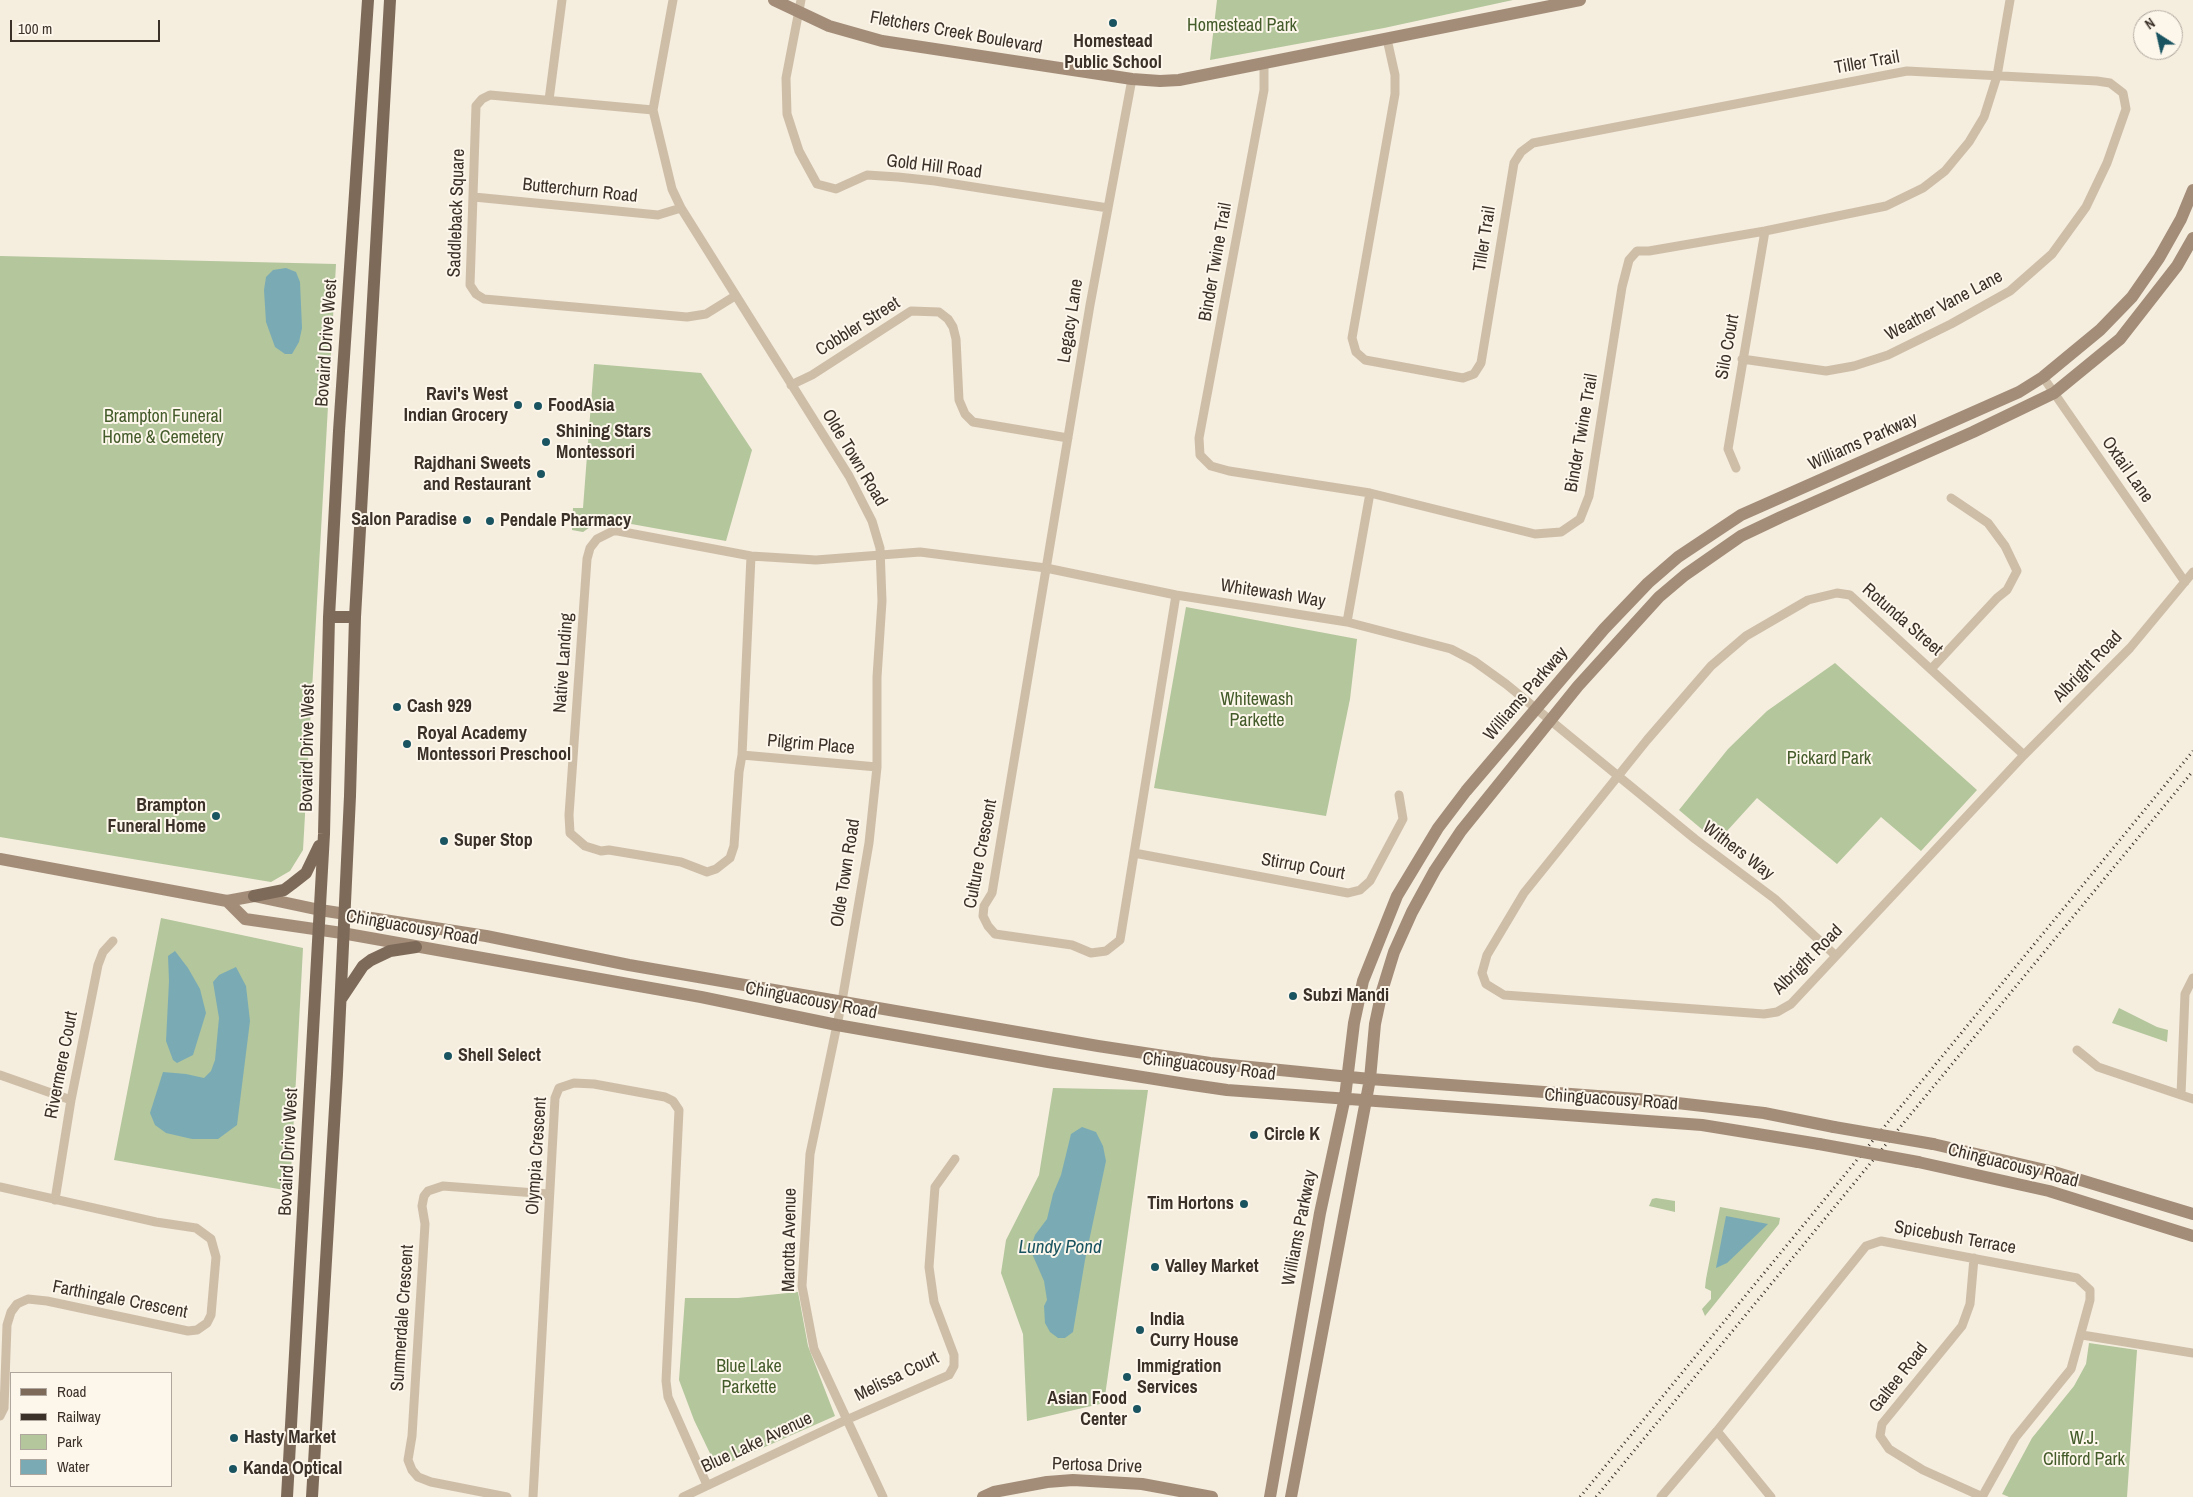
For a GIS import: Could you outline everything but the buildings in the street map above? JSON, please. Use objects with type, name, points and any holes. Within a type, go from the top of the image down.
[{"type":"main road","name":"Bovaird Drive West","points":[[287,1497],[324,834],[329,617],[352,212],[368,0]]},
{"type":"main road","points":[[312,1497],[340,1001],[350,796],[355,617],[390,0]]},
{"type":"main road","name":"Fletchers Creek Boulevard","points":[[774,0],[800,6],[829,26],[882,41],[1132,79],[1179,80],[1580,0]]},
{"type":"main road","name":"Williams Parkway","points":[[1270,1497],[1320,1213],[1345,1097],[1354,1023],[1363,981],[1397,896],[1419,857],[1460,798],[1536,708],[1648,583],[1678,557],[1741,515],[2019,392],[2043,377],[2100,330],[2132,297],[2159,258],[2181,219],[2193,190]]},
{"type":"main road","name":"Williams Parkway","points":[[1291,1497],[1370,1079],[1375,1024],[1382,991],[1394,952],[1412,912],[1435,870],[1461,831],[1597,664],[1659,597],[1713,554],[1781,517],[1973,432],[2054,393],[2120,339],[2172,273],[2193,238]]},
{"type":"main road","points":[[329,617],[355,617]]},
{"type":"main road","points":[[254,896],[284,890],[301,877],[314,860],[324,834]]},
{"type":"main road","name":"Chinguacousy Road","points":[[0,859],[227,901],[254,896],[320,910],[452,930],[629,965],[1098,1046],[1210,1063],[1370,1079],[1651,1100],[1764,1113],[1933,1144],[2037,1168],[2193,1214]]},
{"type":"main road","name":"Chinguacousy Road","points":[[227,901],[245,919],[342,933],[701,997],[837,1025],[1186,1084],[1227,1090],[1345,1097],[1702,1125],[1819,1144],[1918,1162],[2049,1191],[2193,1236]]},
{"type":"main road","points":[[340,1001],[362,966],[390,951],[416,947]]},
{"type":"main road","name":"Pertosa Drive","points":[[983,1497],[994,1492],[1047,1482],[1090,1480],[1142,1484],[1212,1497]]},
{"type":"street","points":[[549,100],[562,0]]},
{"type":"street","name":"Olde Town Road","points":[[673,0],[653,110],[672,189],[681,208],[735,296],[853,482],[872,521],[880,548],[882,601],[877,677],[877,767],[869,843],[842,1001]]},
{"type":"street","name":"Binder Twine Trail","points":[[1264,63],[1264,90],[1199,438],[1200,455],[1211,466],[1229,471],[1370,493],[1535,534],[1561,532],[1580,519],[1589,496],[1596,442],[1622,287],[1629,260],[1637,251],[1649,251],[1886,206],[1923,188],[1945,171],[1969,142],[1984,117],[1997,76],[2010,0]]},
{"type":"street","name":"Gold Hill Road","points":[[800,6],[786,78],[787,114],[799,150],[817,184],[836,189],[867,175],[898,177],[1108,208]]},
{"type":"street","name":"Tiller Trail","points":[[1387,38],[1395,75],[1395,94],[1352,338],[1356,352],[1365,360],[1464,378],[1474,374],[1481,363],[1514,163],[1521,152],[1533,143],[1907,71],[1997,76]]},
{"type":"street","name":"Weather Vane Lane","points":[[1742,359],[1826,371],[1854,366],[1888,355],[2010,291],[2052,254],[2086,207],[2108,162],[2126,110],[2123,93],[2110,83],[2097,81],[1997,76]]},
{"type":"street","name":"Legacy Lane","points":[[1046,568],[1132,79]]},
{"type":"street","name":"Saddleback Square","points":[[653,110],[490,95],[476,106],[470,285],[476,294],[484,299],[687,316],[706,314],[735,296]]},
{"type":"street","name":"Butterchurn Road","points":[[474,197],[658,215],[681,208]]},
{"type":"street","name":"Silo Court","points":[[1736,468],[1728,449],[1765,230]]},
{"type":"street","name":"Cobbler Street","points":[[791,385],[812,375],[911,311],[939,312],[948,319],[953,327],[956,339],[959,400],[965,414],[973,422],[1068,438]]},
{"type":"street","name":"Oxtail Lane","points":[[2043,377],[2185,582]]},
{"type":"street","points":[[1346,622],[1370,493]]},
{"type":"street","points":[[1932,668],[1997,598],[2007,590],[2017,571],[2005,546],[1988,523],[1951,498]]},
{"type":"street","name":"Native Landing","points":[[751,556],[742,755],[734,846],[730,858],[716,869],[707,872],[673,861],[609,850],[595,850],[585,846],[570,833],[569,815],[587,559],[590,548],[606,534],[618,531],[751,556],[816,560],[880,556]]},
{"type":"street","name":"Whitewash Way","points":[[880,556],[920,552],[1046,568],[1176,595],[1346,622],[1451,649],[1474,661],[1536,708],[1617,776]]},
{"type":"street","name":"Culture Crescent","points":[[1046,568],[992,893],[984,906],[983,916],[995,934],[1072,945],[1091,952],[1106,951],[1120,940],[1124,931],[1123,922],[1176,595]]},
{"type":"street","name":"Albright Road","points":[[1617,776],[1596,806],[1524,893],[1487,955],[1482,973],[1486,984],[1504,995],[1777,1012],[1791,1004],[2024,755],[2130,648],[2193,572]]},
{"type":"street","name":"Rotunda Street","points":[[1617,776],[1711,666],[1746,636],[1808,600],[1825,594],[1837,593],[1850,594],[2024,755]]},
{"type":"street","name":"Pilgrim Place","points":[[742,755],[877,767]]},
{"type":"street","name":"Withers Way","points":[[1617,776],[1694,839],[1775,899],[1836,956]]},
{"type":"street","name":"Stirrup Court","points":[[1134,852],[1348,893],[1360,890],[1370,881],[1403,819],[1399,795]]},
{"type":"street","name":"Rivermere Court","points":[[55,1200],[71,1100],[98,965],[103,952],[113,941]]},
{"type":"street","points":[[2181,1095],[2185,994],[2193,978]]},
{"type":"street","name":"Marotta Avenue","points":[[842,1001],[809,1161],[802,1286],[814,1349],[882,1497]]},
{"type":"street","points":[[2077,1050],[2098,1067],[2193,1099]]},
{"type":"street","points":[[0,1075],[71,1100]]},
{"type":"street","name":"Olympia Crescent","points":[[533,1497],[555,1098],[559,1088],[574,1083],[594,1084],[665,1097],[673,1101],[679,1110],[666,1381],[668,1397],[707,1485]]},
{"type":"street","name":"Melissa Court","points":[[846,1420],[949,1375],[954,1366],[954,1355],[934,1302],[928,1267],[935,1187],[955,1159]]},
{"type":"street","name":"Summerdale Crescent","points":[[507,1497],[431,1482],[418,1477],[412,1470],[408,1460],[412,1436],[425,1234],[422,1206],[424,1196],[428,1191],[443,1186],[550,1194]]},
{"type":"street","name":"Farthingale Crescent","points":[[0,1187],[156,1222],[196,1228],[211,1239],[216,1257],[211,1315],[203,1326],[197,1330],[188,1330],[28,1299],[17,1304],[9,1317],[4,1408],[0,1416]]},
{"type":"street","name":"Spicebush Terrace","points":[[1660,1497],[1717,1432],[1866,1246],[1881,1241],[2077,1278],[2084,1282],[2090,1290],[2090,1300],[2082,1335],[2071,1369],[2015,1438],[1983,1497]]},
{"type":"street","name":"Galtee Road","points":[[1974,1258],[1970,1304],[1962,1326],[1882,1424],[1880,1436],[1889,1449],[1923,1470],[1983,1497]]},
{"type":"street","points":[[2082,1335],[2193,1353]]},
{"type":"street","name":"Blue Lake Avenue","points":[[683,1497],[846,1420]]},
{"type":"street","points":[[1717,1432],[1771,1497]]},
{"type":"green space","name":"Homestead Park","points":[[1217,0],[1513,0],[1384,28],[1210,60]]},
{"type":"green space","name":"Brampton Funeral Home & Cemetery","points":[[0,256],[336,264],[303,850],[290,871],[271,882],[0,837]]},
{"type":"green space","points":[[594,364],[701,373],[752,450],[726,541],[609,520],[593,525],[583,532],[572,530],[573,508],[583,508]]},
{"type":"green space","name":"Whitewash Parkette","points":[[1186,607],[1357,639],[1350,699],[1326,816],[1154,788]]},
{"type":"green space","name":"Pickard Park","points":[[1835,663],[1977,790],[1921,851],[1881,817],[1837,864],[1757,798],[1717,842],[1679,810],[1728,749],[1767,711]]},
{"type":"green space","points":[[161,918],[303,948],[290,1191],[114,1160]]},
{"type":"green space","points":[[2119,1008],[2157,1027],[2168,1030],[2167,1042],[2112,1023]]},
{"type":"green space","points":[[1053,1088],[1148,1090],[1104,1403],[1027,1421],[1023,1334],[1001,1273],[1006,1240],[1039,1175]]},
{"type":"green space","points":[[1652,1199],[1675,1201],[1675,1212],[1649,1206]]},
{"type":"green space","points":[[1720,1207],[1780,1218],[1779,1224],[1705,1316],[1702,1309],[1711,1299],[1711,1291],[1705,1288],[1706,1279]]},
{"type":"green space","name":"Blue Lake Parkette","points":[[798,1292],[808,1346],[835,1416],[717,1468],[694,1420],[679,1380],[685,1298],[738,1298]]},
{"type":"green space","name":"W.J. Clifford Park","points":[[2089,1343],[2137,1350],[2127,1497],[2009,1497],[2002,1494],[2032,1438],[2074,1386],[2086,1364]]},
{"type":"water","points":[[286,268],[296,272],[300,282],[302,328],[299,342],[292,354],[285,354],[275,347],[266,322],[264,290],[266,277],[273,270]]},
{"type":"water","points":[[175,951],[188,968],[200,989],[206,1013],[193,1055],[177,1063],[173,1060],[166,1041],[169,981],[168,956]]},
{"type":"water","points":[[236,967],[246,986],[250,1021],[237,1125],[218,1139],[192,1139],[166,1133],[155,1125],[150,1113],[163,1072],[204,1078],[211,1071],[215,1060],[219,1018],[213,982],[219,975]]},
{"type":"water","name":"Lundy Pond","points":[[1082,1127],[1096,1132],[1103,1146],[1106,1161],[1085,1260],[1073,1332],[1065,1338],[1058,1338],[1050,1332],[1045,1323],[1044,1306],[1047,1300],[1044,1281],[1030,1249],[1035,1235],[1047,1219],[1053,1194],[1061,1175],[1071,1134]]},
{"type":"water","points":[[1726,1216],[1768,1224],[1727,1263],[1716,1268]]},
{"type":"railway","points":[[1580,1497],[2193,751]]},
{"type":"railway","points":[[1596,1497],[2193,771]]},
{"type":"place","name":"Homestead Public School","points":[[1113,23]]},
{"type":"place","name":"Ravi's West Indian Grocery","points":[[518,405]]},
{"type":"place","name":"FoodAsia","points":[[538,406]]},
{"type":"place","name":"Shining Stars Montessori","points":[[546,442]]},
{"type":"place","name":"Rajdhani Sweets and Restaurant","points":[[541,474]]},
{"type":"place","name":"Salon Paradise","points":[[467,520]]},
{"type":"place","name":"Pendale Pharmacy","points":[[490,521]]},
{"type":"place","name":"Cash 929","points":[[397,707]]},
{"type":"place","name":"Royal Academy Montessori Preschool","points":[[407,744]]},
{"type":"place","name":"Brampton Funeral Home","points":[[216,816]]},
{"type":"place","name":"Super Stop","points":[[444,841]]},
{"type":"place","name":"Subzi Mandi","points":[[1293,996]]},
{"type":"place","name":"Shell Select","points":[[448,1056]]},
{"type":"place","name":"Circle K","points":[[1254,1135]]},
{"type":"place","name":"Tim Hortons","points":[[1244,1204]]},
{"type":"place","name":"Valley Market","points":[[1155,1267]]},
{"type":"place","name":"India Curry House","points":[[1140,1330]]},
{"type":"place","name":"Immigration Services","points":[[1127,1377]]},
{"type":"place","name":"Asian Food Center","points":[[1137,1409]]},
{"type":"place","name":"Hasty Market","points":[[234,1438]]},
{"type":"place","name":"Kanda Optical","points":[[233,1469]]}]
